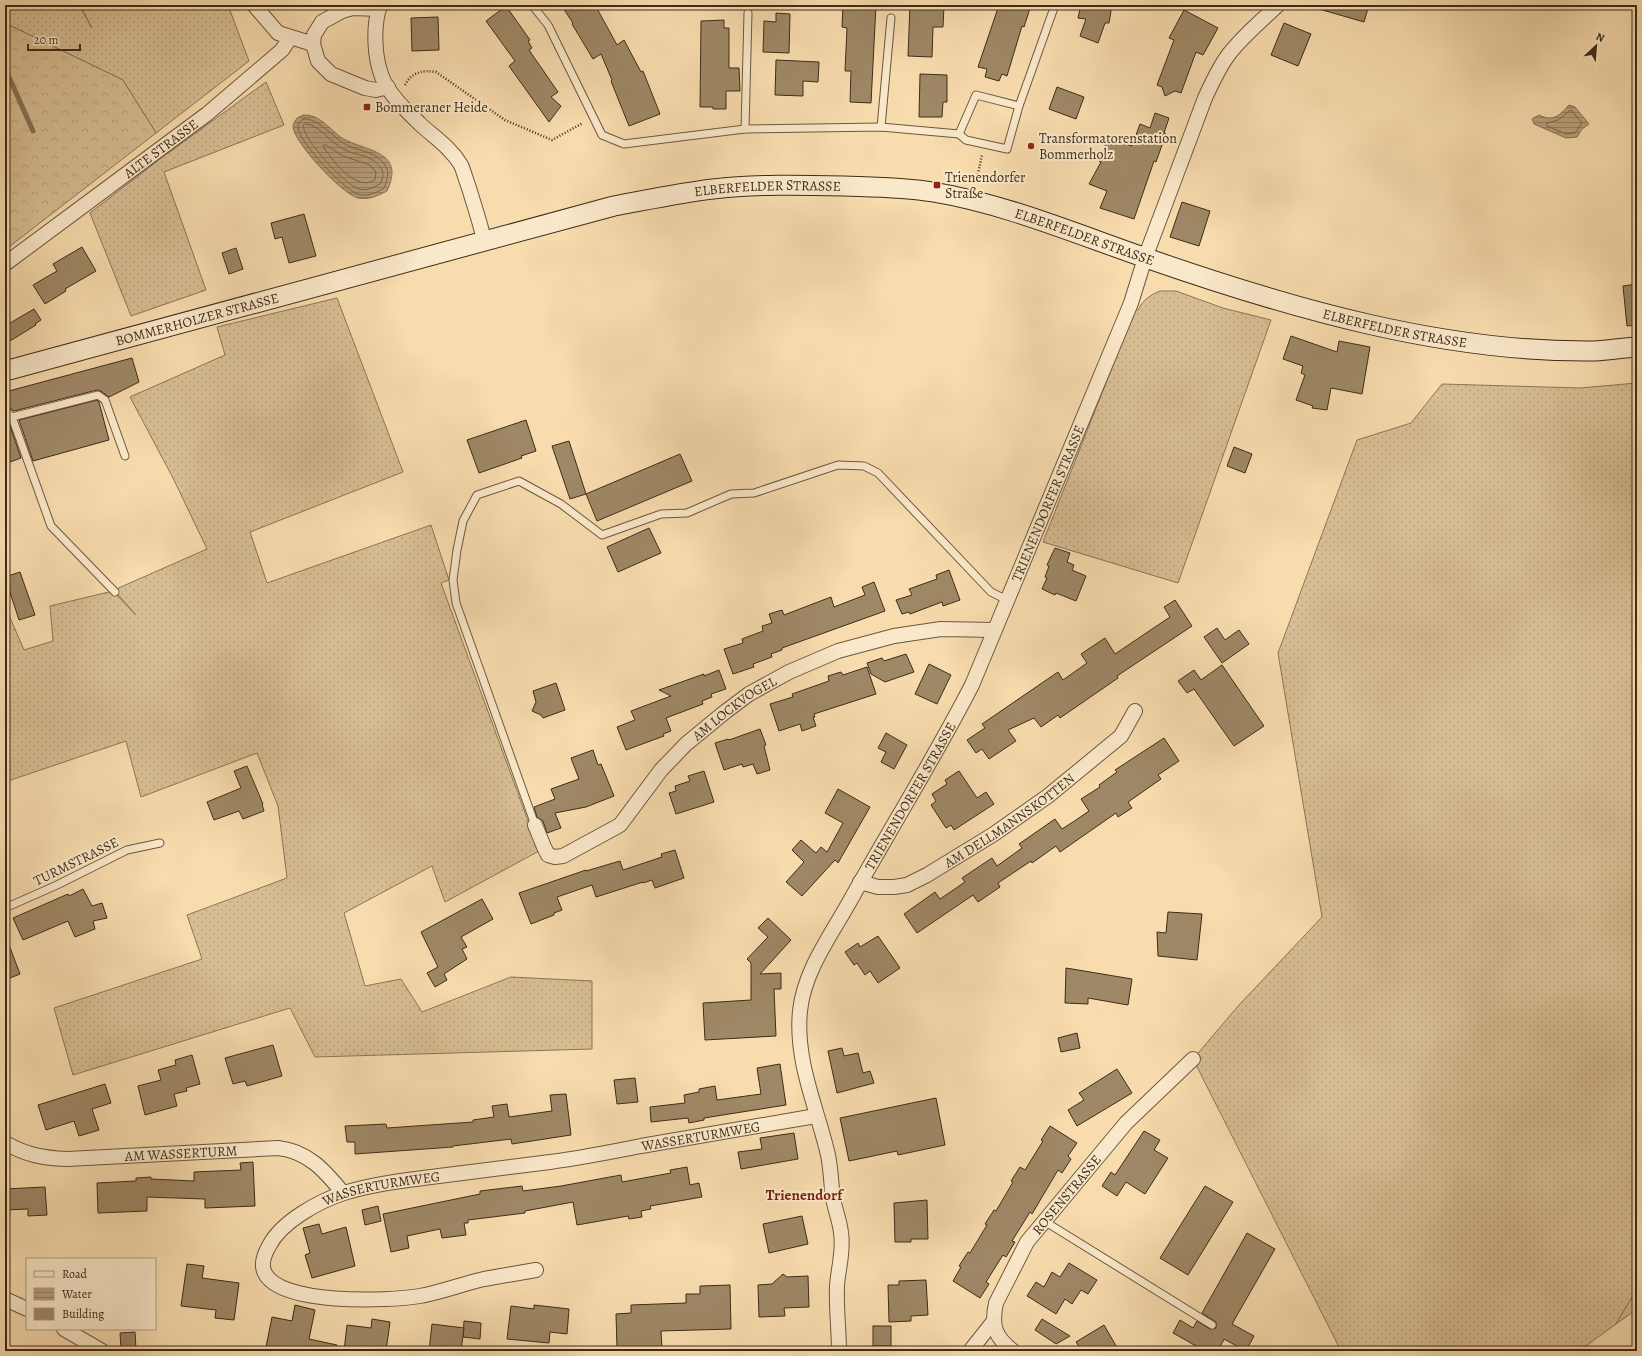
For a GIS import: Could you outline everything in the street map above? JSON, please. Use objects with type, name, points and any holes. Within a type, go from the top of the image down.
[{"type":"main road","name":"ELBERFELDER STRASSE","points":[[390,266],[614,206],[672,195],[714,189],[771,185],[908,189],[935,192],[990,205],[1101,241],[1228,286],[1287,304],[1434,337],[1536,349],[1596,351],[1637,347]]},
{"type":"main road","name":"BOMMERHOLZER STRASSE","points":[[5,371],[390,266]]},
{"type":"street","points":[[254,5],[278,33],[312,44]]},
{"type":"street","name":"TRIENENDORFER STRASSE","points":[[840,1351],[837,1289],[842,1240],[833,1196],[828,1155],[816,1116],[801,1056],[800,1030],[803,995],[817,960],[860,882],[949,729],[972,685],[1131,303],[1205,98],[1228,55],[1238,43],[1278,5]]},
{"type":"street","points":[[388,86],[376,90],[365,88],[331,74],[318,61],[312,44],[314,35],[322,22],[342,11],[353,8],[379,7],[376,37],[377,54],[382,77],[388,86],[396,98],[420,124],[446,146],[461,165],[484,240]]},
{"type":"street","name":"ALTE STRASSE","points":[[5,264],[207,114],[282,50],[290,38]]},
{"type":"street","name":"AM LOCKVOGEL","points":[[536,825],[548,855],[555,857],[563,856],[620,825],[661,770],[707,726],[749,694],[814,660],[838,651],[894,636],[941,629],[994,630]]},
{"type":"street","name":"AM DELLMANNSKOTTEN","points":[[860,882],[878,887],[907,885],[927,875],[988,838],[1048,796],[1121,736],[1135,711]]},
{"type":"street","name":"ROSENSTRASSE","points":[[993,1322],[996,1303],[1027,1242],[1126,1123],[1193,1059]]},
{"type":"street","name":"WASSERTURMWEG","points":[[536,1270],[482,1280],[448,1290],[418,1296],[384,1300],[330,1299],[296,1293],[277,1285],[268,1278],[264,1271],[263,1262],[270,1244],[277,1234],[290,1222],[309,1210],[343,1193],[376,1184],[552,1162],[816,1116]]},
{"type":"street","name":"AM WASSERTURM","points":[[5,1143],[19,1151],[34,1156],[67,1159],[278,1148],[289,1150],[311,1159],[324,1170],[343,1193]]},
{"type":"street","points":[[5,1299],[26,1309]]},
{"type":"street","points":[[970,1351],[993,1322]]},
{"type":"street","points":[[993,1322],[997,1335],[1013,1351]]},
{"type":"street","points":[[66,1330],[102,1351]]},
{"type":"lane","points":[[532,5],[548,25],[602,135],[624,144],[745,129],[881,128],[958,134],[966,140],[1007,149],[1019,106],[1055,5]]},
{"type":"lane","points":[[745,129],[748,13]]},
{"type":"lane","points":[[881,128],[891,18]]},
{"type":"lane","points":[[958,134],[976,95],[1019,106]]},
{"type":"lane","points":[[12,416],[98,394],[105,400],[125,456]]},
{"type":"lane","points":[[5,410],[12,416],[51,526],[115,592]]},
{"type":"lane","points":[[536,825],[456,603],[453,580],[457,550],[463,521],[477,495],[519,482],[561,504],[602,535],[661,514],[688,513],[730,494],[754,493],[838,465],[864,466],[878,473],[991,592],[1007,600]]},
{"type":"lane","name":"TURMSTRASSE","points":[[5,908],[57,885],[127,850],[160,843]]},
{"type":"lane","points":[[1044,1221],[1212,1325]]},
{"type":"path","points":[[396,98],[409,78],[424,70],[436,72],[505,120],[552,140],[593,118]]},
{"type":"path","points":[[972,201],[985,144]]},
{"type":"green space","points":[[5,5],[79,5],[92,28],[80,5],[228,5],[249,61],[156,133],[123,80],[5,23]]},
{"type":"green space","points":[[5,23],[123,80],[156,133],[5,250]]},
{"type":"green space","points":[[266,82],[284,125],[164,172],[206,290],[131,316],[90,213],[160,159]]},
{"type":"green space","points":[[1160,291],[1176,291],[1223,308],[1271,320],[1178,583],[1043,542],[1135,310],[1138,310],[1147,298]]},
{"type":"green space","points":[[337,298],[403,472],[250,532],[267,583],[431,525],[449,580],[441,583],[539,851],[445,902],[432,866],[344,913],[365,986],[401,979],[422,1012],[511,977],[592,981],[592,1049],[315,1057],[290,1008],[73,1075],[54,1008],[202,959],[187,915],[287,878],[278,806],[257,753],[141,797],[126,741],[5,782],[5,606],[24,650],[53,641],[50,606],[113,591],[136,615],[114,590],[207,549],[173,478],[130,397],[225,355],[217,327]]},
{"type":"green space","points":[[1637,383],[1637,1289],[1616,1324],[1579,1351],[1341,1351],[1193,1059],[1239,1005],[1322,917],[1278,653],[1357,440],[1411,423],[1442,384],[1580,388]]},
{"type":"green space","points":[[1637,1289],[1637,1309],[1616,1324]]},
{"type":"water","points":[[1569,105],[1575,107],[1589,124],[1582,129],[1577,137],[1566,138],[1534,124],[1532,119],[1539,115],[1548,118],[1556,117]]},
{"type":"water","points":[[303,115],[309,115],[319,119],[342,138],[381,154],[391,167],[392,178],[387,191],[369,198],[358,198],[330,178],[309,155],[295,134],[293,124],[297,118]]},
{"type":"building","points":[[561,5],[595,5],[617,45],[624,40],[641,72],[643,71],[660,114],[629,126],[601,54],[593,59]]},
{"type":"building","points":[[850,5],[876,5],[871,103],[850,102],[851,71],[845,71],[847,28],[842,27],[843,6],[850,7]]},
{"type":"building","points":[[910,5],[944,5],[943,27],[933,27],[932,57],[908,56]]},
{"type":"building","points":[[999,5],[1031,5],[1024,27],[1022,26],[1007,76],[1002,74],[999,81],[985,77],[987,69],[978,67]]},
{"type":"building","points":[[1081,5],[1112,5],[1109,23],[1105,23],[1098,43],[1080,36],[1086,19],[1078,18]]},
{"type":"building","points":[[1319,5],[1369,5],[1364,22],[1319,9]]},
{"type":"building","points":[[506,6],[530,40],[528,41],[532,48],[529,50],[558,92],[551,97],[561,106],[549,122],[509,66],[515,61],[486,21]]},
{"type":"building","points":[[1184,10],[1218,28],[1203,55],[1196,52],[1181,93],[1175,91],[1165,96],[1162,87],[1157,85],[1174,40],[1169,38]]},
{"type":"building","points":[[776,13],[790,14],[789,53],[763,52],[764,21],[776,22]]},
{"type":"building","points":[[438,17],[439,50],[412,51],[411,18]]},
{"type":"building","points":[[724,20],[724,28],[729,28],[729,68],[739,68],[740,91],[726,91],[726,109],[700,107],[701,21]]},
{"type":"building","points":[[1284,23],[1311,34],[1298,66],[1271,55]]},
{"type":"building","points":[[776,60],[819,62],[818,82],[803,81],[803,96],[775,95]]},
{"type":"building","points":[[920,74],[947,75],[947,102],[943,102],[942,117],[919,117]]},
{"type":"building","points":[[1057,87],[1084,97],[1076,119],[1049,109]]},
{"type":"building","points":[[1155,113],[1169,118],[1164,133],[1166,134],[1156,162],[1154,161],[1134,219],[1100,208],[1107,191],[1089,184],[1101,162],[1099,161],[1108,138],[1132,146],[1140,124],[1150,128]]},
{"type":"building","points":[[1182,202],[1210,211],[1199,246],[1170,237]]},
{"type":"building","points":[[304,214],[316,256],[289,263],[282,237],[275,239],[271,223]]},
{"type":"building","points":[[82,247],[96,271],[65,289],[66,291],[45,304],[33,285],[57,271],[53,264]]},
{"type":"building","points":[[236,248],[243,269],[229,274],[222,253]]},
{"type":"building","points":[[1637,284],[1637,325],[1627,326],[1623,286]]},
{"type":"building","points":[[34,309],[41,320],[35,324],[36,325],[5,344],[5,326]]},
{"type":"building","points":[[1291,336],[1337,352],[1339,341],[1370,347],[1362,394],[1331,388],[1327,410],[1312,408],[1313,406],[1296,400],[1305,375],[1301,373],[1303,366],[1283,359]]},
{"type":"building","points":[[132,358],[139,382],[109,397],[97,390],[14,411],[5,405],[5,392]]},
{"type":"building","points":[[97,400],[99,402],[109,440],[33,461],[19,420]]},
{"type":"building","points":[[5,417],[8,420],[21,458],[10,462],[9,458],[5,459]]},
{"type":"building","points":[[526,420],[536,451],[521,456],[522,458],[479,473],[467,440]]},
{"type":"building","points":[[569,441],[586,494],[570,499],[552,446]]},
{"type":"building","points":[[1234,447],[1252,454],[1245,473],[1227,466]]},
{"type":"building","points":[[680,454],[692,481],[597,521],[586,494]]},
{"type":"building","points":[[649,528],[661,553],[618,572],[607,547]]},
{"type":"building","points":[[1055,548],[1070,553],[1067,562],[1074,565],[1072,570],[1086,576],[1076,601],[1056,593],[1055,595],[1042,589],[1047,578],[1045,577],[1049,566],[1047,565]]},
{"type":"building","points":[[949,570],[960,600],[943,606],[942,602],[910,614],[909,612],[902,614],[896,600],[912,595],[909,589],[937,579],[936,575]]},
{"type":"building","points":[[20,572],[35,615],[19,620],[5,577]]},
{"type":"building","points":[[874,582],[885,611],[782,648],[782,650],[771,654],[772,657],[753,664],[754,667],[733,674],[724,649],[743,643],[742,639],[763,631],[762,626],[772,623],[769,614],[782,610],[784,615],[831,597],[834,607],[865,595],[862,587]]},
{"type":"building","points":[[1175,600],[1192,626],[1117,676],[1118,678],[1060,718],[1058,715],[1041,727],[1034,718],[1008,730],[1016,741],[989,759],[982,749],[976,753],[967,740],[985,728],[982,724],[1058,672],[1063,680],[1087,663],[1081,654],[1105,638],[1115,654],[1170,617],[1164,607]]},
{"type":"building","points":[[1217,628],[1225,640],[1239,630],[1249,644],[1222,663],[1204,637]]},
{"type":"building","points":[[906,654],[914,672],[885,682],[871,674],[867,663],[882,658],[884,661]]},
{"type":"building","points":[[929,664],[951,675],[937,704],[915,694]]},
{"type":"building","points":[[1222,665],[1264,726],[1234,746],[1194,689],[1187,693],[1178,681],[1194,670],[1201,680]]},
{"type":"building","points":[[867,667],[876,694],[814,714],[815,717],[813,717],[816,726],[802,731],[800,724],[779,731],[770,704],[793,697],[792,694],[829,681],[828,676],[841,672],[843,675]]},
{"type":"building","points":[[719,670],[726,689],[711,694],[712,697],[702,701],[703,704],[666,718],[671,731],[663,734],[664,736],[626,750],[617,727],[635,720],[631,711],[671,696],[659,690]]},
{"type":"building","points":[[556,683],[565,710],[543,718],[541,715],[532,711],[536,702],[533,691]]},
{"type":"building","points":[[760,729],[766,745],[764,746],[770,770],[757,774],[753,764],[743,767],[742,764],[724,770],[715,743],[729,740]]},
{"type":"building","points":[[886,733],[907,745],[894,769],[881,762],[886,752],[878,748]]},
{"type":"building","points":[[1164,738],[1179,761],[1158,775],[1161,779],[1128,802],[1132,808],[1118,817],[1116,813],[1060,852],[1056,846],[1032,863],[1031,861],[998,883],[1000,887],[978,902],[973,895],[917,933],[904,914],[935,892],[940,899],[965,882],[962,878],[992,858],[997,866],[1022,848],[1019,844],[1055,819],[1062,829],[1076,820],[1089,811],[1081,799],[1100,787],[1099,785],[1117,772],[1115,770]]},
{"type":"building","points":[[593,750],[598,765],[601,764],[614,796],[586,807],[555,813],[561,828],[547,833],[543,821],[537,817],[534,807],[555,799],[551,789],[579,779],[571,758]]},
{"type":"building","points":[[247,766],[263,804],[264,811],[243,819],[239,811],[214,820],[207,802],[241,788],[234,771]]},
{"type":"building","points":[[704,771],[714,802],[676,814],[669,793],[676,791],[675,786],[690,781],[688,776]]},
{"type":"building","points":[[959,771],[977,798],[986,792],[994,804],[954,830],[951,825],[946,828],[931,805],[936,801],[932,794],[947,784],[945,780]]},
{"type":"building","points":[[838,789],[870,807],[838,863],[835,860],[802,896],[786,882],[804,862],[792,850],[801,840],[816,853],[821,847],[827,852],[843,823],[825,813]]},
{"type":"building","points":[[675,850],[684,878],[655,888],[652,880],[596,897],[592,885],[557,897],[562,910],[554,913],[554,915],[531,924],[519,893],[586,870],[620,861],[623,870],[662,857],[661,854]]},
{"type":"building","points":[[83,889],[92,906],[102,903],[107,918],[93,921],[95,929],[75,937],[68,921],[23,940],[13,918]]},
{"type":"building","points":[[482,899],[493,919],[461,937],[467,947],[462,949],[467,959],[444,974],[447,980],[435,987],[427,973],[438,967],[421,932]]},
{"type":"building","points":[[1168,912],[1202,914],[1197,960],[1158,956],[1157,932],[1166,933]]},
{"type":"building","points":[[768,918],[791,940],[760,974],[781,973],[781,989],[774,989],[776,1036],[705,1040],[703,1003],[751,1000],[751,963],[747,959],[768,937],[758,928]]},
{"type":"building","points":[[878,936],[900,968],[878,983],[870,971],[865,975],[857,963],[854,965],[845,952],[858,943],[860,947]]},
{"type":"building","points":[[6,937],[20,974],[5,980],[5,938]]},
{"type":"building","points":[[1066,968],[1132,979],[1128,1005],[1088,998],[1088,1004],[1065,1003]]},
{"type":"building","points":[[1077,1033],[1080,1048],[1061,1052],[1058,1038]]},
{"type":"building","points":[[273,1045],[282,1076],[247,1086],[245,1081],[233,1084],[225,1058]]},
{"type":"building","points":[[842,1048],[844,1056],[858,1053],[863,1073],[870,1071],[874,1083],[837,1093],[828,1051]]},
{"type":"building","points":[[192,1055],[200,1084],[186,1088],[187,1091],[174,1094],[177,1106],[145,1115],[138,1086],[161,1080],[158,1070],[176,1065],[175,1060]]},
{"type":"building","points":[[780,1064],[786,1105],[704,1118],[704,1120],[689,1123],[688,1118],[651,1122],[650,1107],[685,1103],[684,1095],[699,1092],[699,1089],[715,1086],[717,1100],[761,1094],[757,1068]]},
{"type":"building","points":[[1117,1069],[1132,1093],[1077,1126],[1068,1110],[1084,1100],[1079,1093]]},
{"type":"building","points":[[635,1078],[638,1102],[617,1104],[614,1080]]},
{"type":"building","points":[[105,1084],[111,1103],[92,1109],[99,1130],[79,1136],[74,1121],[46,1130],[38,1105]]},
{"type":"building","points":[[566,1094],[571,1135],[512,1144],[511,1139],[453,1147],[355,1154],[355,1142],[347,1142],[345,1126],[386,1124],[387,1128],[473,1122],[473,1120],[494,1117],[492,1106],[507,1104],[509,1117],[552,1111],[550,1095]]},
{"type":"building","points":[[936,1098],[945,1145],[898,1155],[897,1151],[849,1161],[840,1118]]},
{"type":"building","points":[[1050,1126],[1077,1143],[1068,1156],[1071,1159],[1062,1173],[1058,1170],[1032,1214],[1030,1212],[1012,1241],[1015,1242],[1006,1257],[1003,1255],[986,1282],[989,1284],[980,1298],[953,1281],[961,1267],[959,1266],[968,1252],[970,1253],[994,1210],[996,1211],[1020,1167],[1025,1170],[1043,1141],[1041,1140]]},
{"type":"building","points":[[1144,1131],[1160,1140],[1154,1150],[1168,1158],[1145,1194],[1126,1182],[1117,1196],[1102,1186],[1111,1172],[1115,1175]]},
{"type":"building","points":[[794,1133],[798,1159],[741,1169],[738,1152],[762,1149],[760,1138]]},
{"type":"building","points":[[253,1162],[255,1206],[205,1208],[205,1199],[147,1197],[147,1211],[98,1213],[97,1183],[136,1181],[136,1178],[151,1177],[151,1179],[194,1181],[194,1172],[241,1170],[240,1163]]},
{"type":"building","points":[[687,1167],[690,1185],[699,1183],[702,1197],[650,1206],[651,1209],[641,1211],[642,1217],[629,1219],[628,1216],[577,1225],[573,1202],[525,1211],[525,1213],[468,1220],[468,1223],[464,1223],[466,1235],[442,1238],[440,1229],[407,1236],[409,1248],[391,1252],[383,1214],[480,1194],[480,1191],[522,1186],[523,1191],[621,1175],[622,1182],[671,1173],[670,1170]]},
{"type":"building","points":[[1205,1186],[1233,1202],[1188,1275],[1160,1258]]},
{"type":"building","points":[[45,1187],[47,1215],[28,1216],[28,1209],[5,1210],[5,1189]]},
{"type":"building","points":[[927,1200],[928,1239],[911,1239],[911,1242],[895,1242],[894,1203]]},
{"type":"building","points":[[378,1206],[381,1221],[365,1225],[362,1210]]},
{"type":"building","points":[[802,1216],[808,1244],[769,1253],[763,1224]]},
{"type":"building","points":[[319,1224],[322,1234],[346,1227],[355,1266],[312,1278],[305,1255],[310,1253],[303,1228]]},
{"type":"building","points":[[1247,1233],[1275,1249],[1232,1324],[1254,1336],[1246,1351],[1224,1339],[1218,1351],[1205,1351],[1173,1333],[1180,1320],[1193,1328],[1197,1321],[1210,1329],[1216,1328],[1216,1322],[1202,1313]]},
{"type":"building","points":[[1069,1263],[1097,1280],[1088,1294],[1081,1290],[1072,1304],[1065,1299],[1056,1314],[1027,1296],[1036,1282],[1044,1287],[1052,1272],[1060,1277]]},
{"type":"building","points":[[187,1264],[204,1266],[202,1278],[239,1283],[234,1320],[215,1318],[216,1310],[181,1306]]},
{"type":"building","points":[[783,1274],[787,1277],[808,1276],[809,1307],[784,1308],[785,1316],[759,1317],[758,1285],[772,1284]]},
{"type":"building","points":[[926,1280],[928,1315],[911,1316],[911,1321],[889,1322],[888,1285],[899,1285],[899,1281]]},
{"type":"building","points":[[730,1285],[731,1329],[661,1331],[662,1348],[617,1349],[616,1314],[631,1313],[631,1305],[686,1303],[686,1294],[700,1294],[700,1286]]},
{"type":"building","points":[[295,1305],[315,1310],[309,1339],[337,1345],[337,1351],[287,1351],[266,1347],[272,1317],[292,1321]]},
{"type":"building","points":[[534,1305],[569,1309],[567,1334],[550,1332],[549,1343],[507,1339],[511,1306],[534,1309]]},
{"type":"building","points":[[372,1319],[390,1322],[386,1351],[344,1351],[347,1325],[371,1328]]},
{"type":"building","points":[[1042,1319],[1070,1336],[1056,1344],[1035,1330]]},
{"type":"building","points":[[464,1321],[481,1323],[480,1339],[463,1337]]},
{"type":"building","points":[[432,1324],[464,1328],[461,1351],[429,1351]]},
{"type":"building","points":[[1104,1325],[1119,1351],[1082,1351],[1076,1342]]},
{"type":"building","points":[[873,1326],[891,1326],[891,1346],[873,1346]]},
{"type":"building","points":[[135,1332],[136,1349],[121,1349],[120,1333]]},
{"type":"waterway","points":[[5,68],[33,131]]},
{"type":"place","name":"Bommeraner Heide","points":[[367,107]]},
{"type":"place","name":"Transformatorenstation Bommerholz","points":[[1031,146]]},
{"type":"place","name":"Trienendorfer Straße","points":[[937,185]]},
{"type":"district","name":"Trienendorf","points":[[804,1195]]}]
